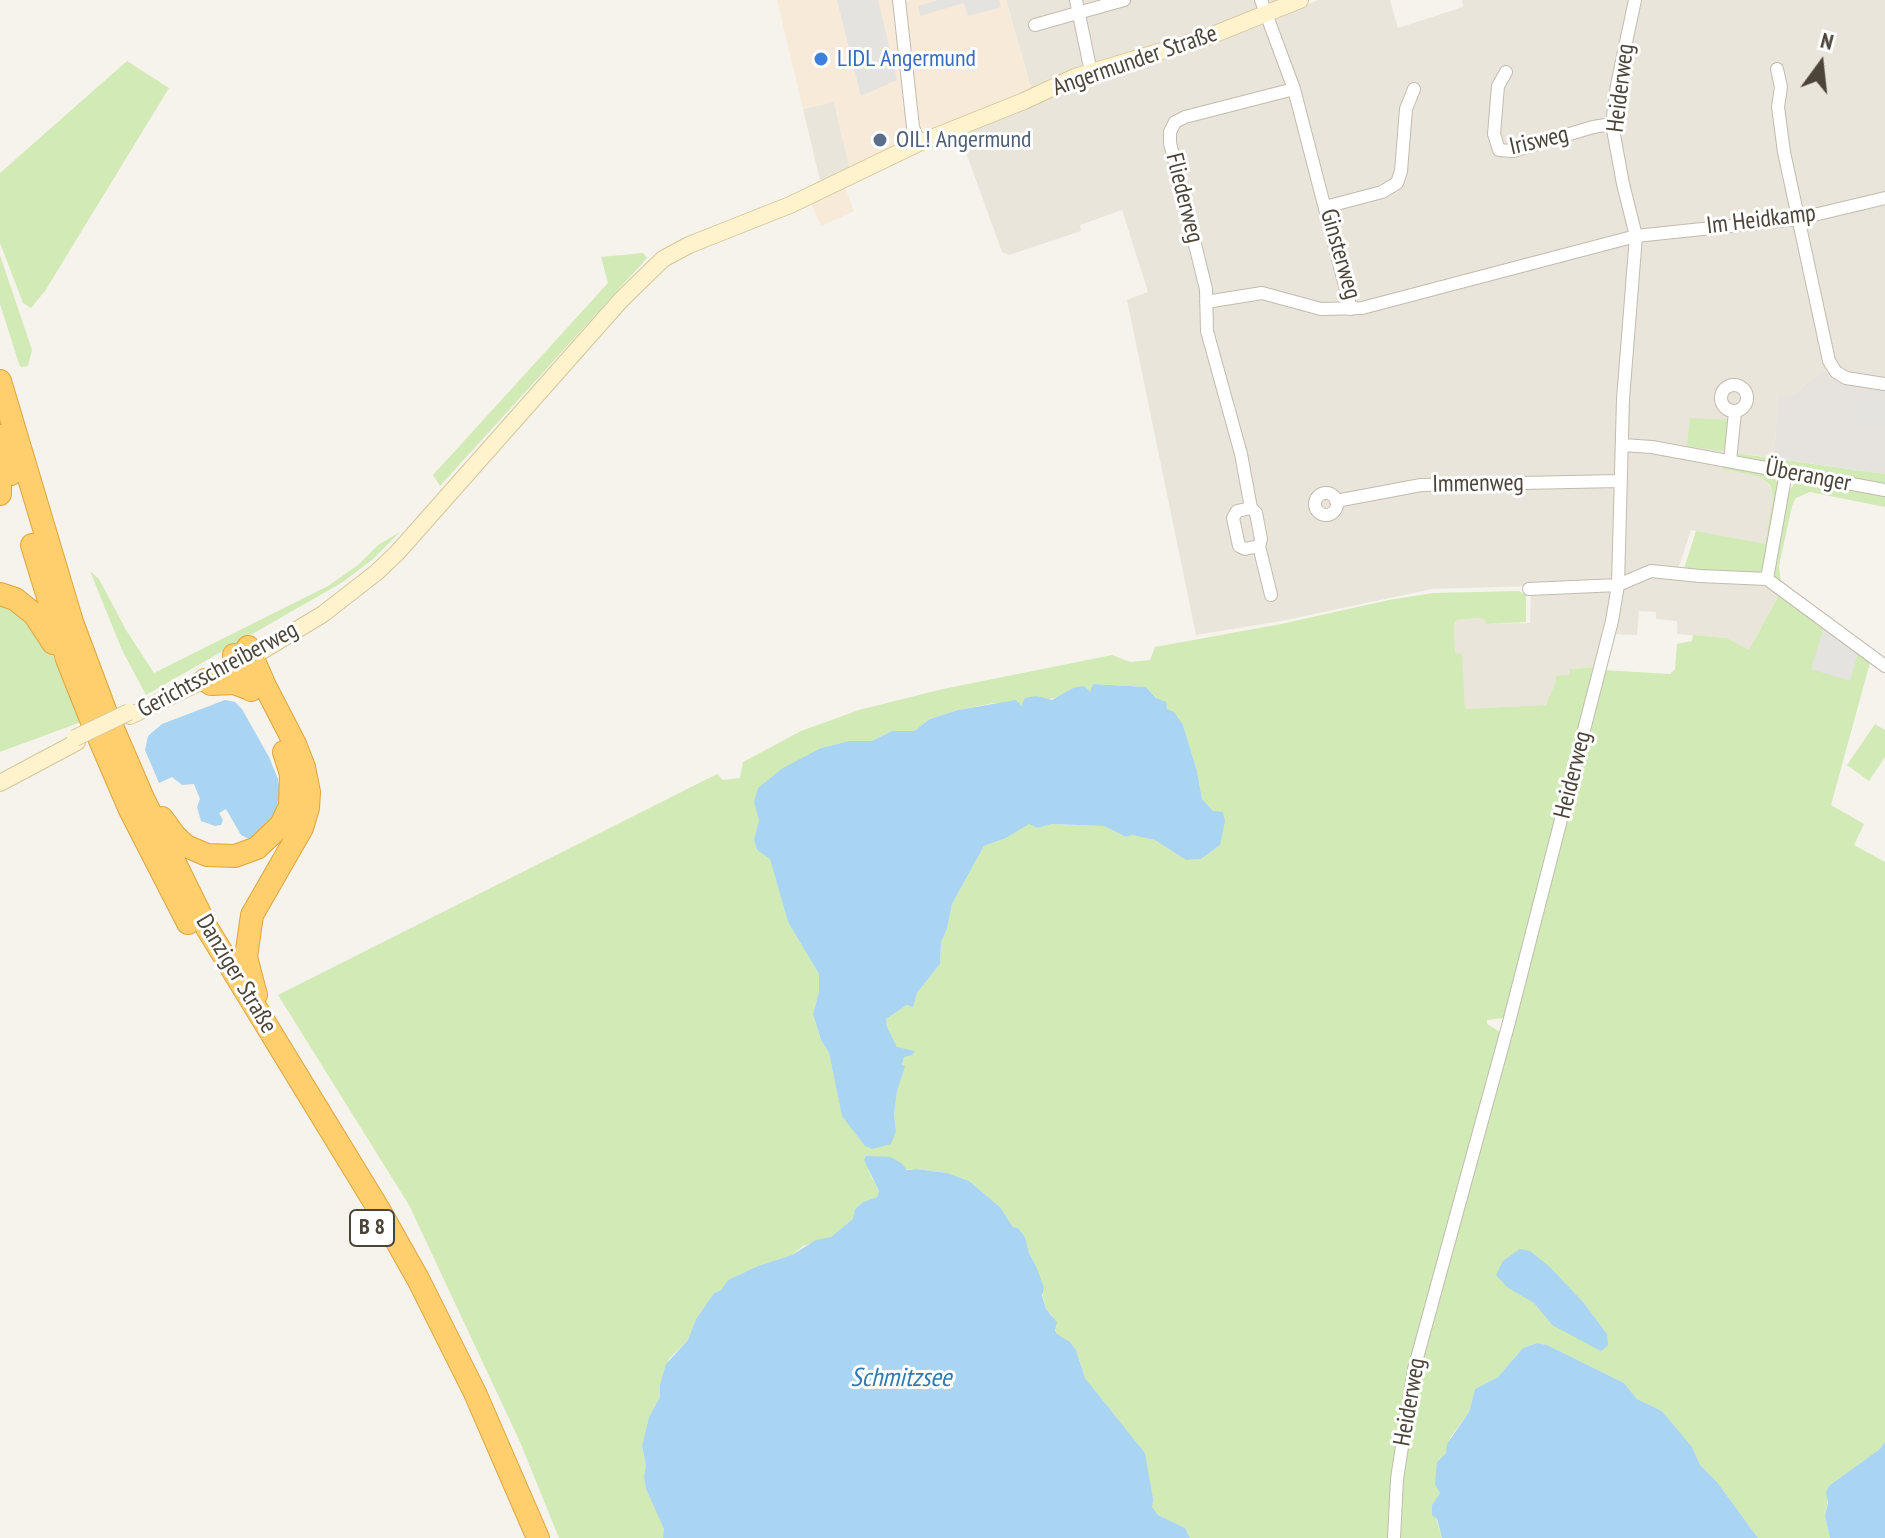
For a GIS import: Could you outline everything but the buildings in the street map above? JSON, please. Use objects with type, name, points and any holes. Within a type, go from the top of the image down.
[{"type":"highway","name":"Danziger Straße","points":[[0,381],[72,622],[143,798],[207,928],[418,1279],[481,1405],[538,1538]]},
{"type":"highway","name":"Danziger Straße","points":[[0,436],[67,659],[115,776],[161,873],[215,972],[365,1214],[405,1286],[463,1400],[522,1538]]},
{"type":"highway","points":[[0,469],[0,494]]},
{"type":"highway","points":[[0,594],[15,599],[34,614],[57,652],[67,659]]},
{"type":"highway","points":[[143,798],[154,804],[176,837],[195,851],[207,855],[245,853],[266,842],[275,833],[290,806],[291,774],[277,737],[250,689],[243,656]]},
{"type":"highway","points":[[243,656],[295,744],[309,792],[302,828],[257,902],[248,931],[246,957],[259,1016]]},
{"type":"highway","points":[[205,680],[211,684],[234,683],[250,689]]},
{"type":"main road","name":"Angermunder Straße","points":[[663,259],[689,245],[790,205],[919,143],[1091,72],[1152,55],[1264,8],[1300,0]]},
{"type":"main road","name":"Gerichtsschreiberweg","points":[[130,714],[323,614],[360,586],[397,553],[621,300],[663,259]]},
{"type":"main road","name":"Gerichtsschreiberweg","points":[[0,773],[205,680],[243,656]]},
{"type":"main road","name":"Gerichtsschreiberweg","points":[[0,783],[76,740]]},
{"type":"street","points":[[899,0],[912,117],[919,143]]},
{"type":"street","points":[[1035,25],[1077,6],[1124,0]]},
{"type":"street","name":"Heiderweg","points":[[1394,1538],[1397,1479],[1414,1369],[1508,1026],[1608,640],[1618,585],[1623,399],[1636,236],[1612,124],[1635,0]]},
{"type":"street","points":[[1077,6],[1091,72]]},
{"type":"street","name":"Ginsterweg","points":[[1264,8],[1294,89],[1351,309],[1484,278],[1636,236]]},
{"type":"street","points":[[1777,69],[1781,87],[1778,107],[1784,152],[1831,367],[1846,378],[1885,384]]},
{"type":"street","name":"Irisweg","points":[[1506,72],[1498,86],[1494,134],[1499,150],[1513,151],[1612,124]]},
{"type":"street","name":"Fliederweg","points":[[1271,595],[1259,546],[1261,539],[1256,513],[1251,508],[1241,454],[1207,331],[1201,263],[1170,143],[1170,132],[1175,122],[1185,117],[1294,89]]},
{"type":"street","points":[[1325,207],[1382,192],[1397,183],[1401,171],[1406,109],[1414,89]]},
{"type":"street","name":"Im Heidkamp","points":[[1636,236],[1797,219],[1885,198]]},
{"type":"street","points":[[1206,302],[1262,293],[1321,309],[1351,309]]},
{"type":"street","name":"Überanger","points":[[1730,461],[1735,412]]},
{"type":"street","name":"Überanger","points":[[1623,445],[1652,447],[1885,490]]},
{"type":"street","points":[[1767,579],[1786,472]]},
{"type":"street","name":"Immenweg","points":[[1336,501],[1421,485],[1620,481]]},
{"type":"street","points":[[1251,508],[1237,511],[1233,518],[1239,546],[1245,549],[1259,546]]},
{"type":"street","points":[[1529,589],[1618,585],[1651,571],[1767,579],[1885,666]]},
{"type":"shaded area","points":[[777,0],[898,0],[912,141],[850,169],[834,102],[803,109]]},
{"type":"shaded area","name":"LIDL Angermund","points":[[837,0],[878,0],[897,80],[861,96]]},
{"type":"shaded area","points":[[911,0],[1006,0],[1031,88],[931,132],[914,125],[901,3]]},
{"type":"shaded area","points":[[938,0],[999,0],[1001,7],[968,16],[964,3],[920,16],[918,6]]},
{"type":"shaded area","points":[[1006,0],[1284,0],[1233,22],[1048,79],[1031,88]]},
{"type":"shaded area","points":[[1318,0],[1390,0],[1398,28],[1463,7],[1462,0],[1885,0],[1885,382],[1823,370],[1794,394],[1778,398],[1774,458],[1737,453],[1723,469],[1760,477],[1769,485],[1773,497],[1765,545],[1691,530],[1676,575],[1758,582],[1780,593],[1749,650],[1727,638],[1677,634],[1677,621],[1656,619],[1656,612],[1639,611],[1637,635],[1611,634],[1597,667],[1570,669],[1570,675],[1556,681],[1547,705],[1465,709],[1461,654],[1455,654],[1454,624],[1457,620],[1477,618],[1485,619],[1486,624],[1530,623],[1531,586],[1432,589],[1281,621],[1196,635],[1127,300],[1148,292],[1122,210],[1080,225],[1081,231],[1009,255],[1002,252],[959,133],[1079,82],[1252,29]]},
{"type":"shaded area","points":[[834,102],[850,169],[825,182],[820,180],[803,109]]},
{"type":"shaded area","points":[[844,185],[854,211],[821,226],[810,201]]},
{"type":"shaded area","points":[[1823,370],[1846,379],[1885,385],[1885,474],[1774,458],[1778,397],[1794,394]]},
{"type":"shaded area","points":[[1862,398],[1885,399],[1885,425],[1857,423],[1858,405],[1862,405]]},
{"type":"shaded area","points":[[1824,626],[1859,650],[1850,681],[1811,669]]},
{"type":"green space","points":[[127,61],[169,88],[45,291],[31,308],[23,303],[0,243],[0,173]]},
{"type":"green space","points":[[643,253],[647,258],[440,486],[433,475],[608,283],[601,257]]},
{"type":"green space","points":[[0,255],[32,350],[28,366],[21,367],[19,364],[0,304]]},
{"type":"green space","points":[[1690,418],[1732,420],[1726,448],[1721,451],[1687,446]]},
{"type":"green space","points":[[1736,453],[1885,474],[1885,486],[1735,459]]},
{"type":"green space","points":[[1723,465],[1765,473],[1775,479],[1779,486],[1767,564],[1760,573],[1683,572],[1696,531],[1765,544],[1773,497],[1770,485],[1760,477],[1723,469]]},
{"type":"green space","points":[[1811,480],[1885,494],[1885,507],[1810,492],[1796,498],[1792,506],[1779,566],[1781,583],[1823,612],[1853,638],[1774,579],[1772,565],[1785,497],[1794,484]]},
{"type":"green space","points":[[400,532],[373,559],[343,582],[146,695],[122,650],[90,571],[99,579],[126,630],[154,673],[328,586],[358,565],[378,545]]},
{"type":"green space","points":[[1519,591],[1526,595],[1526,622],[1486,624],[1484,619],[1477,618],[1457,620],[1454,624],[1455,653],[1462,654],[1465,709],[1546,705],[1556,676],[1570,675],[1570,669],[1597,667],[1511,1011],[1503,1018],[1487,1020],[1487,1024],[1500,1032],[1502,1041],[1412,1368],[1392,1538],[1190,1538],[1185,1528],[1158,1515],[1151,1507],[1145,1453],[1085,1378],[1076,1350],[1070,1342],[1057,1335],[1025,1237],[1018,1228],[1013,1227],[1000,1207],[969,1181],[947,1173],[916,1169],[868,1170],[879,1191],[877,1197],[855,1209],[854,1219],[831,1237],[803,1246],[792,1255],[728,1280],[721,1290],[714,1293],[696,1319],[688,1340],[669,1359],[660,1384],[660,1397],[649,1417],[642,1446],[646,1489],[665,1529],[663,1538],[559,1538],[520,1442],[409,1205],[278,995],[717,774],[723,780],[740,778],[743,762],[801,731],[859,710],[943,689],[1112,655],[1130,662],[1150,660],[1155,647],[1433,593]],"holes":[[[1094,684],[1146,687],[1183,725],[1202,799],[1213,811],[1220,845],[1201,859],[1186,860],[1156,840],[1132,835],[1126,837],[1104,826],[1052,824],[1038,828],[1029,823],[1006,838],[984,846],[952,904],[941,942],[940,964],[917,993],[913,1006],[907,1005],[886,1019],[897,1047],[909,1054],[904,1056],[897,1091],[896,1131],[865,1145],[842,1115],[829,1053],[821,1040],[813,1014],[819,992],[819,974],[788,922],[770,858],[757,850],[754,840],[759,820],[811,755],[821,748],[849,741],[872,741],[892,731],[914,731],[930,719],[958,710],[994,703],[1022,706],[1036,696],[1044,700],[1059,697],[1073,688],[1091,693]]]},
{"type":"green space","points":[[1780,593],[1871,659],[1831,805],[1864,824],[1854,845],[1885,862],[1885,1442],[1880,1449],[1830,1485],[1825,1516],[1830,1538],[1758,1538],[1662,1411],[1637,1399],[1624,1383],[1537,1343],[1523,1348],[1498,1377],[1475,1389],[1469,1412],[1450,1438],[1446,1453],[1437,1462],[1440,1493],[1432,1505],[1442,1538],[1396,1538],[1416,1370],[1602,670],[1670,674],[1675,669],[1677,644],[1692,641],[1693,635],[1727,638],[1749,650]],"holes":[[[1551,1268],[1584,1303],[1607,1334],[1552,1325],[1534,1303]]]},
{"type":"green space","points":[[0,599],[44,635],[81,722],[0,752]]},
{"type":"green space","points":[[1875,724],[1885,730],[1885,757],[1869,781],[1847,765]]},
{"type":"water","points":[[1093,684],[1146,687],[1156,698],[1166,702],[1167,709],[1174,712],[1183,725],[1202,799],[1213,811],[1223,812],[1225,821],[1220,845],[1201,859],[1186,860],[1155,840],[1132,835],[1126,837],[1104,826],[1052,824],[1038,828],[1029,824],[1006,838],[984,846],[952,904],[941,942],[940,964],[917,993],[913,1007],[907,1005],[886,1019],[897,1047],[915,1051],[904,1057],[902,1065],[905,1066],[894,1115],[896,1131],[891,1144],[872,1149],[865,1146],[842,1116],[829,1053],[821,1040],[813,1014],[819,992],[819,974],[788,922],[770,859],[757,850],[754,840],[759,820],[754,802],[758,788],[783,768],[821,748],[849,741],[872,741],[892,731],[914,731],[930,719],[958,710],[1016,700],[1021,706],[1025,698],[1036,696],[1052,700],[1073,688],[1084,686],[1090,692]]},
{"type":"water","points":[[225,700],[235,702],[242,709],[278,779],[280,794],[274,817],[251,840],[241,835],[226,809],[219,813],[223,820],[221,825],[201,821],[197,807],[200,799],[194,784],[182,785],[172,777],[159,783],[145,750],[148,736],[162,724]]},
{"type":"water","name":"Schmitzsee","points":[[866,1156],[890,1157],[907,1170],[947,1173],[969,1181],[1000,1207],[1013,1227],[1018,1228],[1025,1237],[1044,1288],[1042,1295],[1046,1309],[1057,1322],[1057,1334],[1076,1350],[1085,1378],[1145,1453],[1152,1507],[1158,1515],[1185,1528],[1190,1538],[663,1538],[664,1529],[646,1489],[642,1446],[649,1417],[660,1397],[666,1364],[688,1340],[696,1319],[714,1293],[721,1290],[728,1280],[792,1255],[816,1240],[831,1237],[853,1219],[855,1209],[863,1202],[877,1197],[879,1191],[864,1160]]},
{"type":"water","points":[[1520,1249],[1530,1251],[1551,1268],[1584,1303],[1607,1334],[1608,1345],[1601,1351],[1552,1325],[1534,1303],[1507,1287],[1496,1275],[1503,1261]]},
{"type":"water","points":[[1537,1343],[1624,1383],[1637,1399],[1662,1411],[1758,1538],[1442,1538],[1437,1519],[1432,1515],[1432,1505],[1440,1493],[1435,1484],[1437,1462],[1446,1453],[1447,1444],[1469,1412],[1475,1389],[1498,1377],[1523,1348]]},
{"type":"water","points":[[1885,1442],[1885,1538],[1830,1538],[1825,1516],[1828,1502],[1826,1492],[1830,1485],[1880,1449]]},
{"type":"place","name":"LIDL Angermund","points":[[821,59]]},
{"type":"place","name":"OIL! Angermund","points":[[880,140]]}]
